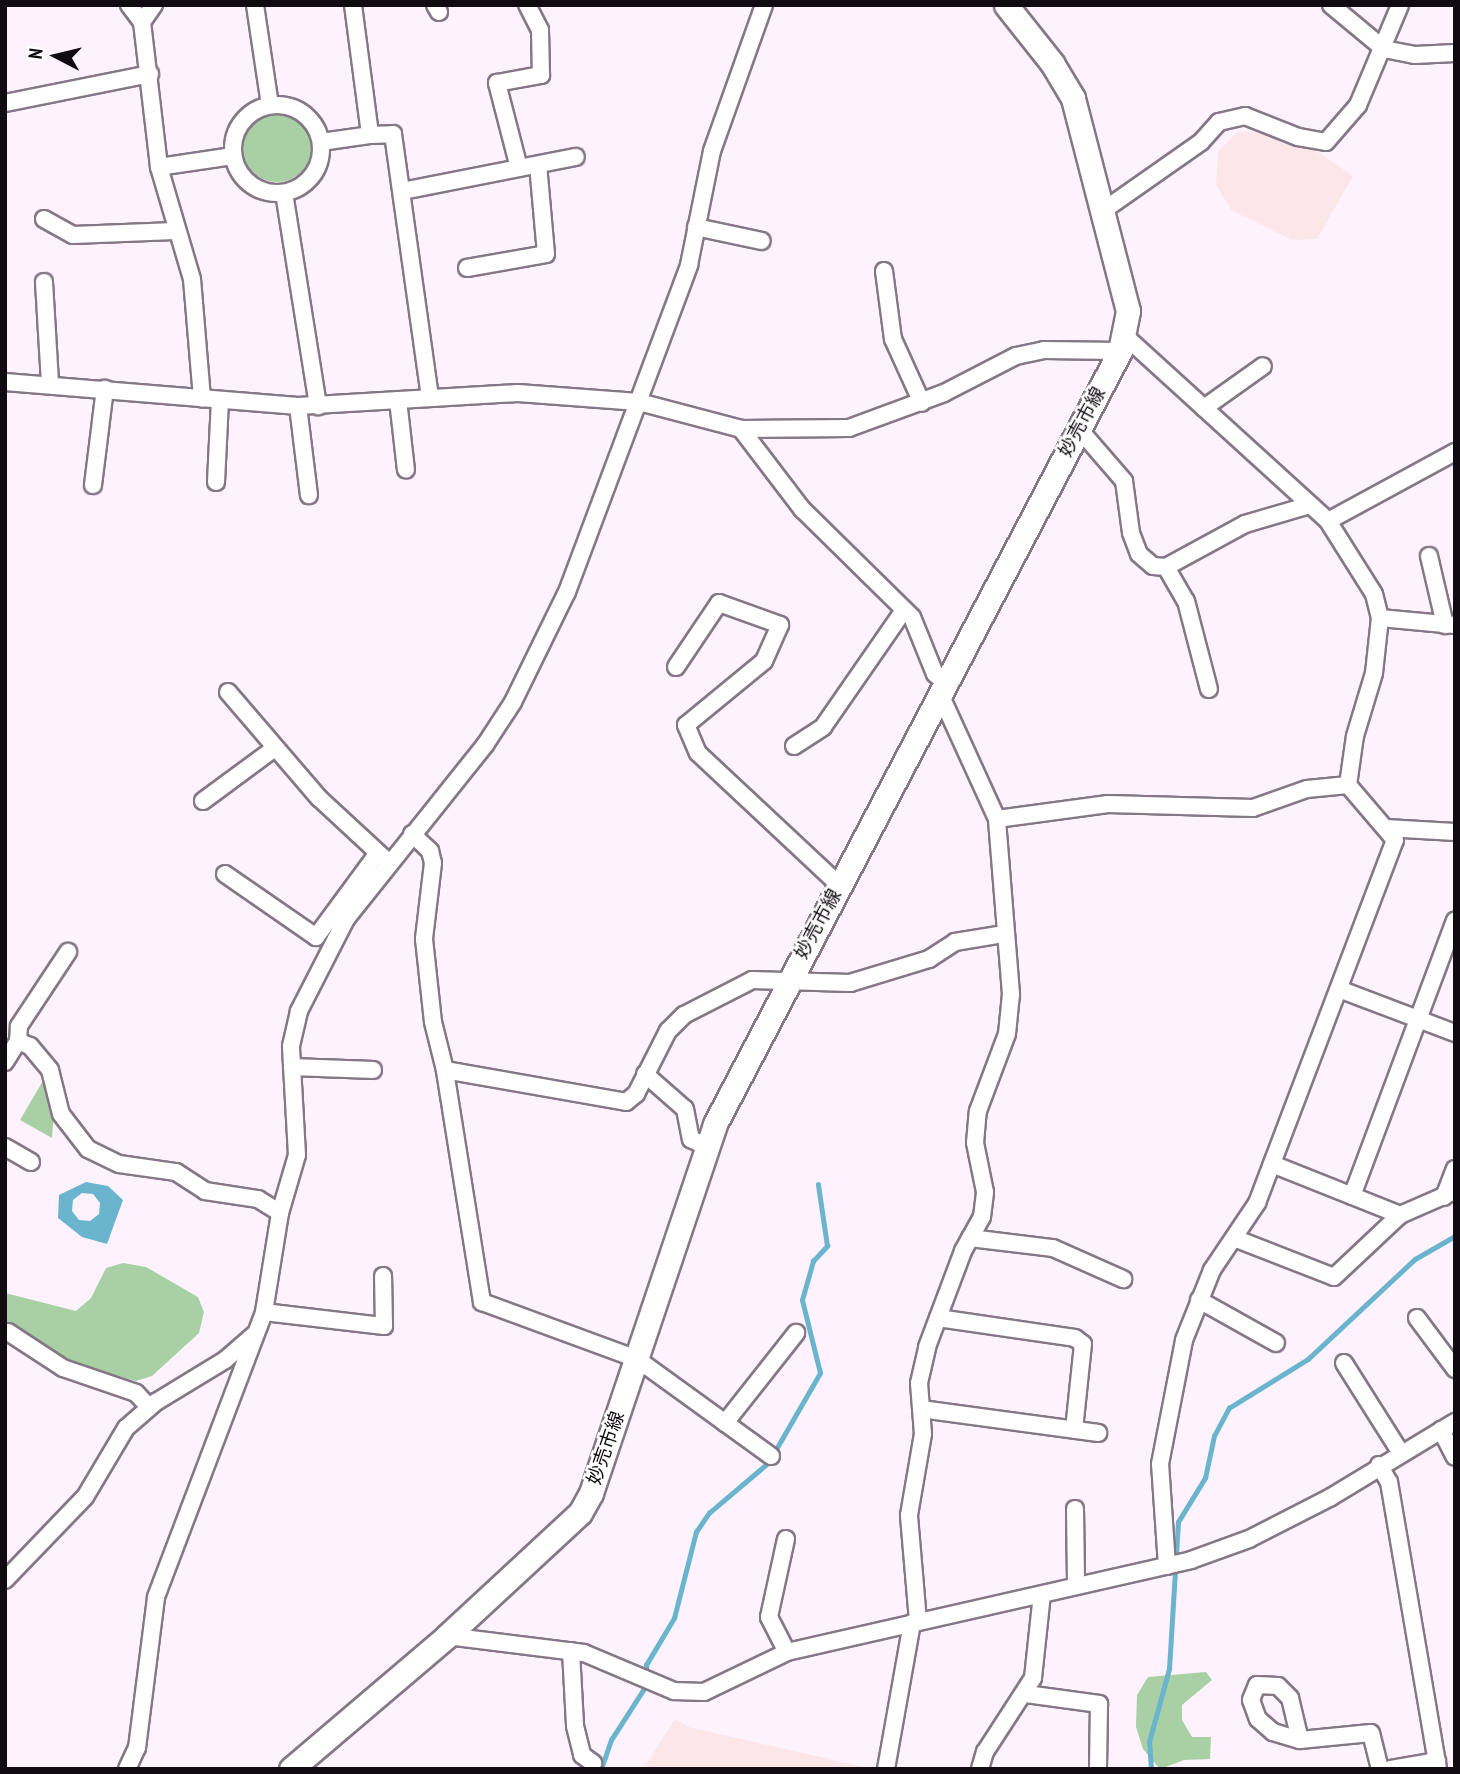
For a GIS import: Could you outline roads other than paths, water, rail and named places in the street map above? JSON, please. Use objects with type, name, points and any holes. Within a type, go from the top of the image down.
[{"type":"main road","name":"妙売市線","points":[[291,1769],[447,1636],[580,1513],[637,1359],[707,1147],[838,884],[1123,343],[1128,311],[1073,98],[1052,63],[1006,5]]},
{"type":"street","points":[[129,5],[142,22],[159,167],[175,231],[192,279],[202,399]]},
{"type":"street","points":[[142,22],[154,5]]},
{"type":"street","points":[[255,5],[270,105]]},
{"type":"street","points":[[353,5],[370,135]]},
{"type":"street","points":[[519,169],[498,83],[541,75],[540,30],[527,5]]},
{"type":"street","points":[[225,874],[316,937],[383,857],[412,834],[485,745],[513,702],[567,592],[689,265],[712,150],[764,5]]},
{"type":"street","points":[[1331,5],[1384,49],[1415,55],[1455,53]]},
{"type":"street","points":[[1104,210],[1201,142],[1219,122],[1245,116],[1298,136],[1326,142],[1358,105],[1384,49],[1400,5]]},
{"type":"street","points":[[5,103],[150,75]]},
{"type":"street","points":[[270,105],[290,106],[307,116],[321,142],[320,162],[310,179],[284,193],[255,188],[240,174],[233,156],[238,127],[252,112],[270,105]]},
{"type":"street","points":[[321,142],[393,134],[430,397]]},
{"type":"street","points":[[159,167],[233,156]]},
{"type":"street","points":[[402,191],[576,158]]},
{"type":"street","points":[[467,268],[546,254],[538,165]]},
{"type":"street","points":[[284,193],[318,405]]},
{"type":"street","points":[[44,219],[74,235],[175,231]]},
{"type":"street","points":[[696,228],[762,242]]},
{"type":"street","points":[[884,271],[893,339],[922,403]]},
{"type":"street","points":[[44,282],[50,384]]},
{"type":"street","points":[[5,382],[298,406],[518,393],[639,402],[741,429],[849,428],[922,403],[1016,356],[1044,349],[1123,343],[1204,408],[1328,522],[1374,594],[1380,618],[1374,673],[1353,746],[1348,785],[1395,840],[1257,1203],[1212,1270],[1181,1353],[1160,1464],[1167,1566]]},
{"type":"street","points":[[1204,408],[1263,366]]},
{"type":"street","points":[[93,485],[105,389]]},
{"type":"street","points":[[216,482],[220,400]]},
{"type":"street","points":[[398,400],[406,470]]},
{"type":"street","points":[[298,406],[309,495]]},
{"type":"street","points":[[741,429],[802,509],[904,610],[942,687],[997,819],[1004,934],[1011,994],[1007,1034],[978,1111],[975,1143],[985,1192],[982,1217],[970,1238],[938,1318],[919,1383],[923,1434],[909,1515],[915,1622],[886,1769]]},
{"type":"street","points":[[1079,429],[1095,443],[1124,481],[1139,554],[1153,566],[1166,567],[1245,524],[1310,505]]},
{"type":"street","points":[[1328,522],[1455,453]]},
{"type":"street","points":[[1380,618],[1450,625],[1429,556]]},
{"type":"street","points":[[1166,567],[1186,601],[1209,689]]},
{"type":"street","points":[[676,667],[719,603],[780,625],[764,661],[686,725],[698,754],[838,884]]},
{"type":"street","points":[[794,746],[823,727],[904,610]]},
{"type":"street","points":[[228,691],[275,748],[383,857]]},
{"type":"street","points":[[203,801],[275,748]]},
{"type":"street","points":[[997,819],[1108,804],[1253,808],[1291,793],[1348,785]]},
{"type":"street","points":[[1385,828],[1455,832]]},
{"type":"street","points":[[412,834],[430,851],[433,863],[424,939],[433,1022],[445,1070],[482,1303],[637,1359],[771,1456]]},
{"type":"street","points":[[127,1769],[137,1748],[156,1597],[264,1312],[280,1213],[297,1155],[291,1046],[299,1011],[322,960],[383,857]]},
{"type":"street","points":[[1352,1196],[1455,921]]},
{"type":"street","points":[[445,1070],[626,1102],[636,1094],[668,1031],[705,1001],[763,977],[788,981],[850,983],[929,959],[956,942],[1004,934]]},
{"type":"street","points":[[5,1062],[14,1029],[68,952]]},
{"type":"street","points":[[1339,989],[1455,1033]]},
{"type":"street","points":[[14,1029],[50,1070],[61,1114],[88,1149],[119,1164],[160,1167],[205,1191],[258,1199],[280,1213]]},
{"type":"street","points":[[292,1067],[373,1070]]},
{"type":"street","points":[[645,1074],[685,1109],[691,1139],[707,1147]]},
{"type":"street","points":[[5,1147],[31,1162]]},
{"type":"street","points":[[1272,1164],[1400,1215]]},
{"type":"street","points":[[1234,1238],[1334,1277],[1400,1215],[1449,1194],[1455,1169]]},
{"type":"street","points":[[970,1238],[1053,1248],[1123,1279]]},
{"type":"street","points":[[264,1312],[384,1326],[383,1276]]},
{"type":"street","points":[[1199,1300],[1276,1343]]},
{"type":"street","points":[[938,1318],[1075,1338],[1083,1344],[1074,1430]]},
{"type":"street","points":[[1417,1318],[1455,1369]]},
{"type":"street","points":[[5,1580],[85,1497],[126,1428],[149,1408],[225,1360],[258,1331]]},
{"type":"street","points":[[8,1332],[63,1368],[136,1393],[149,1408]]},
{"type":"street","points":[[725,1423],[796,1333]]},
{"type":"street","points":[[1344,1363],[1401,1453]]},
{"type":"street","points":[[921,1409],[1098,1433]]},
{"type":"street","points":[[447,1636],[571,1651],[674,1691],[693,1693],[717,1688],[787,1652],[915,1622],[996,1608],[1076,1584],[1167,1566],[1249,1539],[1331,1497],[1379,1465],[1448,1426],[1455,1457]]},
{"type":"street","points":[[1379,1465],[1389,1482],[1438,1765],[1391,1769]]},
{"type":"street","points":[[1075,1509],[1076,1584]]},
{"type":"street","points":[[786,1539],[769,1617],[787,1652]]},
{"type":"street","points":[[980,1769],[985,1752],[1026,1694],[1033,1678],[1042,1594]]},
{"type":"street","points":[[571,1651],[575,1726],[582,1755],[593,1763]]},
{"type":"street","points":[[1026,1694],[1099,1703],[1098,1769]]},
{"type":"street","points":[[1300,1740],[1371,1733],[1380,1769]]},
{"type":"water","points":[[86,1182],[108,1186],[123,1200],[107,1244],[82,1237],[58,1218],[59,1195]],"holes":[[[82,1193],[93,1194],[100,1203],[99,1214],[90,1221],[79,1220],[72,1211],[73,1200]]]},
{"type":"waterway","points":[[647,1676],[646,1665],[674,1618],[696,1532],[709,1513],[768,1463],[820,1373],[802,1300],[813,1261],[827,1246],[818,1185]]},
{"type":"waterway","points":[[1151,1769],[1149,1742],[1169,1669],[1178,1522],[1205,1478],[1214,1436],[1229,1408],[1308,1359],[1415,1259],[1455,1236]]},
{"type":"waterway","points":[[601,1769],[611,1740],[647,1684]]}]
